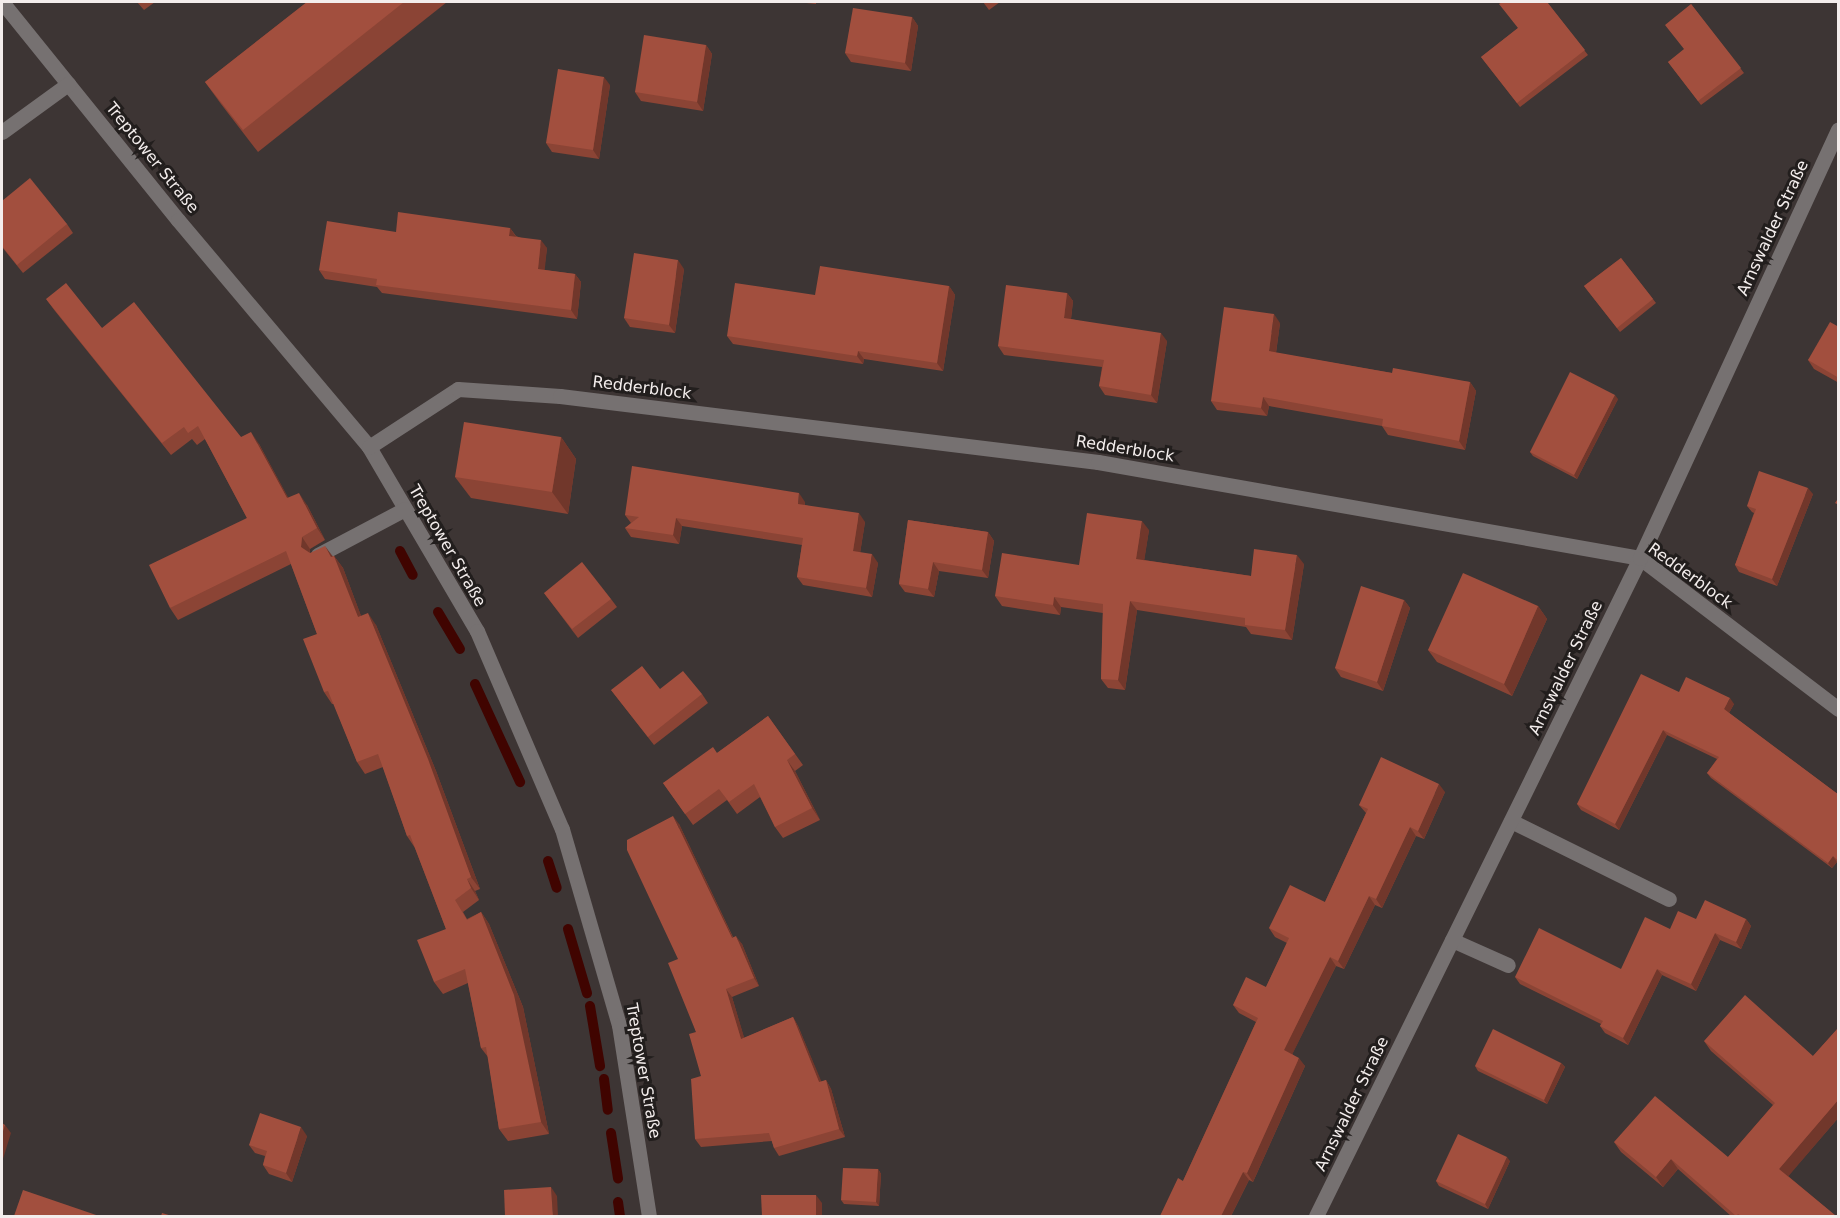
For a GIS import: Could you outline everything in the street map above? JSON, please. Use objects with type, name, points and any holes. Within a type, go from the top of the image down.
[{"type":"street","name":"Treptower Straße","points":[[2,2],[369,447],[477,631],[562,829],[619,1025],[649,1216]]},
{"type":"street","points":[[2,132],[68,84]]},
{"type":"street","name":"Arnswalder Straße","points":[[1316,1216],[1640,558],[1839,130]]},
{"type":"street","name":"Redderblock","points":[[369,447],[458,389],[560,396],[1098,462],[1640,558],[1839,710]]},
{"type":"street","points":[[318,555],[405,509]]},
{"type":"street","points":[[1511,821],[1669,898]]},
{"type":"street","points":[[1452,940],[1508,966]]},
{"type":"building","points":[[307,2],[404,2],[243,130],[205,82]]},
{"type":"building","points":[[1502,2],[1547,2],[1585,50],[1517,103],[1481,57],[1518,28],[1499,4]]},
{"type":"building","points":[[1691,4],[1741,68],[1698,101],[1668,62],[1684,49],[1665,25]]},
{"type":"building","points":[[853,8],[912,17],[905,63],[845,53]]},
{"type":"building","points":[[644,35],[706,45],[697,102],[635,92]]},
{"type":"building","points":[[558,69],[604,77],[593,150],[546,143]]},
{"type":"building","points":[[30,178],[67,224],[17,265],[2,246],[2,201]]},
{"type":"building","points":[[398,212],[510,228],[509,236],[541,240],[538,269],[575,274],[571,310],[376,285],[377,279],[319,270],[327,221],[396,232]]},
{"type":"building","points":[[634,253],[678,260],[669,325],[624,318]]},
{"type":"building","points":[[1621,258],[1653,299],[1617,328],[1584,286]]},
{"type":"building","points":[[820,266],[949,286],[937,363],[858,351],[857,356],[727,336],[735,283],[815,295]]},
{"type":"building","points":[[66,283],[102,328],[134,302],[241,437],[251,432],[287,498],[299,493],[317,528],[302,537],[301,547],[310,553],[325,546],[331,557],[334,556],[358,617],[368,613],[428,759],[471,877],[467,879],[471,888],[455,900],[467,920],[481,912],[514,995],[541,1122],[499,1129],[486,1047],[481,1048],[465,969],[434,982],[417,940],[446,929],[410,835],[407,836],[378,754],[357,762],[328,691],[324,692],[303,639],[317,634],[286,551],[170,608],[149,565],[247,518],[198,426],[188,433],[184,427],[162,443],[46,299]]},
{"type":"building","points":[[1006,285],[1067,293],[1064,318],[1161,333],[1151,395],[1099,386],[1104,360],[998,346]]},
{"type":"building","points":[[1224,307],[1274,314],[1269,351],[1392,373],[1393,368],[1470,382],[1459,441],[1382,426],[1383,419],[1263,397],[1261,408],[1211,401]]},
{"type":"building","points":[[1830,322],[1839,327],[1839,378],[1808,360]]},
{"type":"building","points":[[1570,372],[1615,395],[1574,475],[1530,452]]},
{"type":"building","points":[[464,422],[561,437],[552,492],[455,477]]},
{"type":"building","points":[[632,466],[799,493],[798,504],[859,513],[853,551],[872,554],[866,588],[797,577],[803,538],[676,518],[673,535],[625,528],[639,517],[625,515]]},
{"type":"building","points":[[1759,471],[1808,488],[1772,579],[1735,565],[1756,509],[1747,506]]},
{"type":"building","points":[[1087,513],[1142,521],[1136,559],[1251,576],[1254,549],[1297,555],[1285,630],[1245,625],[1245,618],[1130,601],[1118,680],[1101,679],[1103,604],[1054,597],[1053,605],[995,596],[1002,553],[1079,565]]},
{"type":"building","points":[[908,520],[988,532],[982,570],[933,562],[928,589],[899,584]]},
{"type":"building","points":[[582,562],[611,599],[572,629],[544,593]]},
{"type":"building","points":[[1463,573],[1538,606],[1504,684],[1428,650]]},
{"type":"building","points":[[1361,586],[1404,600],[1377,682],[1335,668]]},
{"type":"building","points":[[642,666],[660,689],[683,671],[702,694],[648,737],[611,690]]},
{"type":"building","points":[[1641,674],[1679,692],[1686,677],[1730,698],[1724,709],[1839,795],[1839,861],[1833,856],[1828,863],[1707,773],[1719,757],[1663,730],[1615,824],[1577,804]]},
{"type":"building","points":[[768,716],[795,754],[787,760],[812,808],[775,827],[754,784],[729,802],[719,789],[685,814],[663,783],[713,747],[717,753]]},
{"type":"building","points":[[1381,757],[1439,784],[1418,831],[1410,827],[1376,899],[1369,896],[1338,961],[1330,957],[1284,1050],[1299,1058],[1247,1173],[1243,1172],[1221,1216],[1160,1216],[1178,1178],[1183,1181],[1258,1018],[1233,1005],[1246,977],[1266,987],[1289,938],[1269,928],[1290,885],[1325,902],[1368,809],[1359,805]]},
{"type":"building","points":[[673,816],[732,938],[736,936],[754,978],[726,989],[741,1039],[793,1017],[819,1082],[826,1080],[839,1129],[774,1148],[769,1133],[695,1139],[691,1079],[701,1076],[689,1034],[696,1032],[668,963],[678,959],[627,850],[627,840]]},
{"type":"building","points":[[1705,900],[1746,919],[1736,942],[1715,933],[1691,984],[1657,969],[1623,1038],[1600,1026],[1603,1021],[1515,977],[1539,928],[1621,969],[1645,917],[1670,929],[1678,911],[1696,919]]},
{"type":"building","points":[[1745,995],[1813,1056],[1839,1027],[1839,1099],[1779,1169],[1836,1216],[1741,1216],[1738,1214],[1736,1216],[1671,1159],[1656,1177],[1614,1142],[1655,1096],[1728,1157],[1775,1103],[1704,1041]]},
{"type":"building","points":[[1493,1029],[1561,1063],[1544,1100],[1475,1066]]},
{"type":"building","points":[[260,1113],[301,1127],[286,1173],[263,1165],[267,1151],[249,1145]]},
{"type":"building","points":[[1458,1134],[1507,1157],[1485,1204],[1436,1181]]},
{"type":"building","points":[[843,1168],[878,1169],[876,1202],[841,1200]]},
{"type":"building","points":[[551,1187],[553,1216],[505,1216],[504,1190]]},
{"type":"building","points":[[23,1190],[99,1216],[14,1216]]},
{"type":"building","points":[[761,1195],[816,1195],[816,1216],[762,1216]]},
{"type":"waterway","points":[[400,551],[413,575]]},
{"type":"waterway","points":[[438,612],[460,649]]},
{"type":"waterway","points":[[475,684],[520,782]]},
{"type":"waterway","points":[[548,861],[557,888]]},
{"type":"waterway","points":[[568,929],[587,993]]},
{"type":"waterway","points":[[590,1006],[600,1066]]},
{"type":"waterway","points":[[604,1079],[608,1110]]},
{"type":"waterway","points":[[611,1133],[618,1178]]},
{"type":"waterway","points":[[618,1202],[620,1216]]}]
